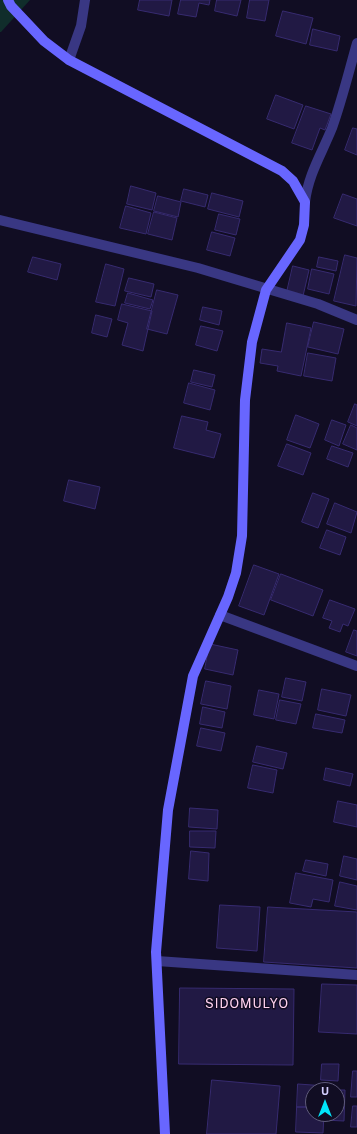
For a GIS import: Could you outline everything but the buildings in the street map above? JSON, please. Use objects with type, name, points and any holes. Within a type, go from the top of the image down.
[{"type":"street","points":[[8,0],[11,6],[44,41],[70,59],[282,171],[293,181],[305,202]]},
{"type":"street","points":[[70,59],[79,32],[85,0]]},
{"type":"street","points":[[165,1134],[157,961],[168,810],[193,676],[220,615],[236,573],[242,536],[245,400],[252,342],[266,290],[300,240],[304,225],[307,187],[315,164],[332,127],[357,43]]},
{"type":"street","points":[[0,220],[198,268],[266,290],[318,304],[357,320]]},
{"type":"street","points":[[220,615],[357,666]]},
{"type":"street","points":[[157,961],[357,975]]},
{"type":"green space","points":[[0,0],[30,0],[1,32],[0,32]]},
{"type":"district","name":"SIDOMULYO","points":[[247,1004]]}]
